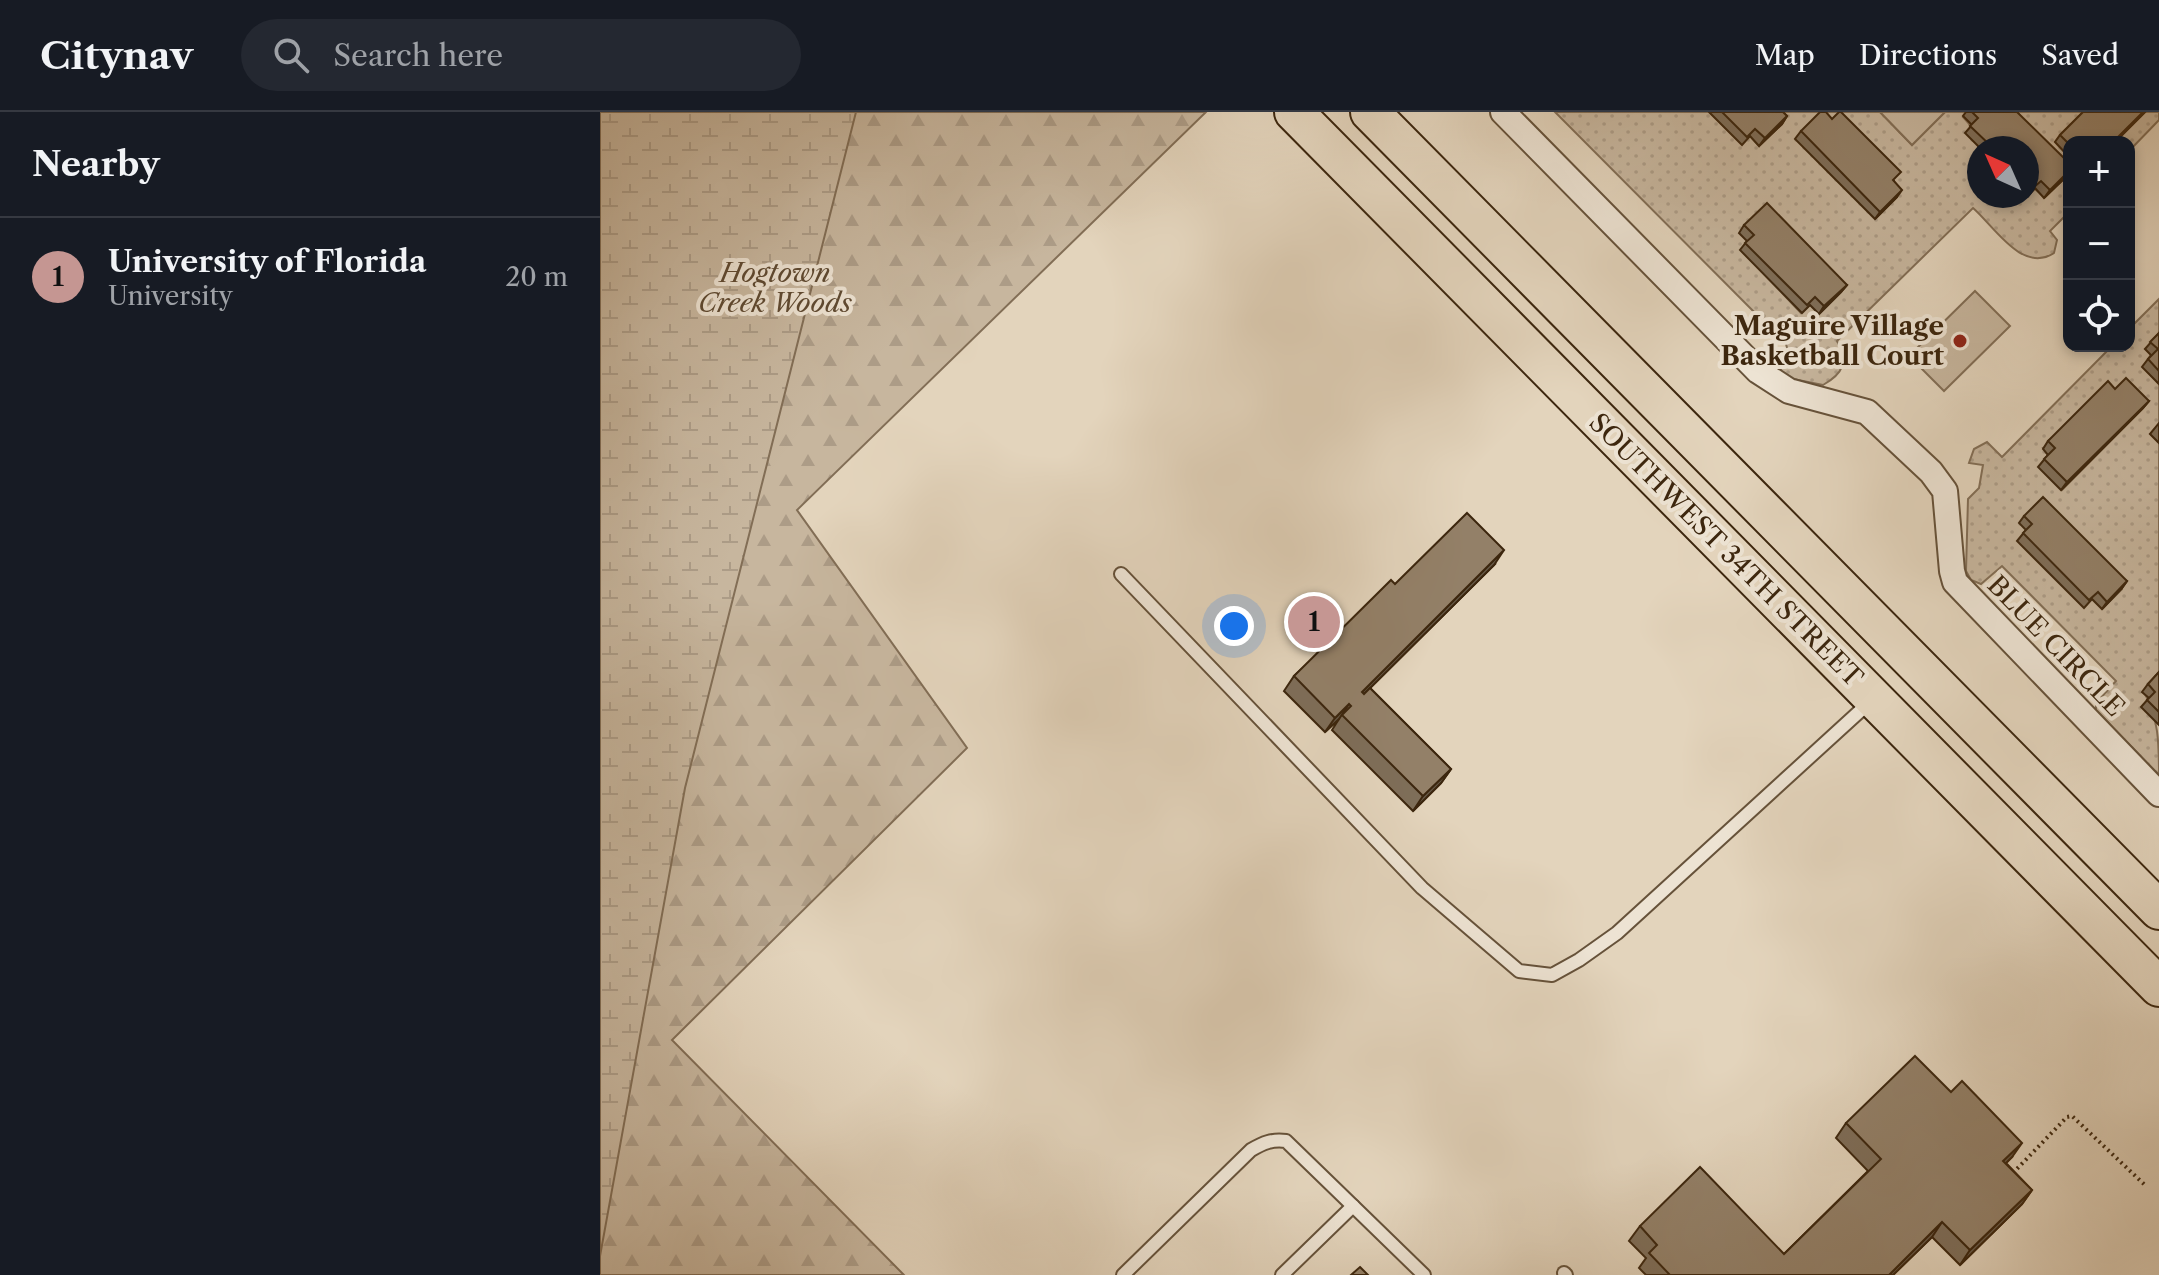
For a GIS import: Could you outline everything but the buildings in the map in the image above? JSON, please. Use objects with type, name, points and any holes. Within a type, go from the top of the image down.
[{"type":"main road","name":"SOUTHWEST 34TH STREET","points":[[1294,112],[2159,987]]},
{"type":"main road","points":[[1370,112],[2159,910]]},
{"type":"street","name":"BLUE CIRCLE","points":[[1503,112],[1758,371],[1789,391],[1867,412],[1931,472],[1945,491],[1955,582],[2159,794]]},
{"type":"lane","points":[[1121,574],[1422,888],[1519,971],[1552,975],[1617,933],[1873,699]]},
{"type":"lane","points":[[1123,1275],[1251,1150],[1276,1139],[1286,1141],[1424,1275]]},
{"type":"lane","points":[[1282,1275],[1353,1206]]},
{"type":"path","points":[[2013,1173],[2067,1117],[2072,1116],[2146,1186]]},
{"type":"green space","name":"Hogtown Creek Woods","points":[[600,112],[1206,112],[797,510],[967,748],[672,1040],[904,1275],[600,1275]]},
{"type":"green space","points":[[600,112],[856,112],[685,788],[600,1256]]},
{"type":"green space","points":[[1555,112],[1709,112],[1742,144],[1750,136],[1759,146],[1771,112],[1880,112],[1912,145],[1945,112],[1968,112],[1963,117],[1976,136],[1967,136],[1967,208],[1973,208],[1837,341],[1843,361],[1840,371],[1830,381],[1823,385],[1783,377],[1779,371],[1790,359],[1786,344]],"holes":[[[1749,242],[1819,313],[1810,305],[1801,313],[1741,250]]]},
{"type":"green space","points":[[1880,112],[1945,112],[1912,145]]},
{"type":"green space","points":[[2004,112],[2085,112],[2055,142],[2063,151],[2063,170],[2039,146],[2039,136],[2028,136]]},
{"type":"green space","points":[[2145,112],[2159,112],[2159,120],[2135,145],[2135,136],[2121,136]]},
{"type":"green space","points":[[2063,178],[2063,218],[2050,231],[2057,240],[2054,253],[2042,258],[2031,257],[2020,253],[1973,208],[2039,208],[2039,193],[2044,197]]},
{"type":"green space","name":"Maguire Village Basketball Court","points":[[1975,291],[2010,326],[1944,391],[1909,356]]},
{"type":"green space","points":[[2159,299],[2159,335],[2145,349],[2153,357],[2143,367],[2159,384],[2159,425],[2150,434],[2159,443],[2159,675],[2143,691],[2155,720],[2159,775],[2096,710],[2096,703],[2116,681],[2002,566],[1981,584],[1971,580],[1966,571],[1968,499],[1979,488],[1983,465],[1969,463],[1974,449],[1987,442],[2002,457],[2106,352],[2135,352],[2135,323]],"holes":[[[2143,408],[2062,490],[2043,448]],[[2027,532],[2122,588],[2102,609],[2092,599],[2084,607],[2018,541]]]},
{"type":"place","name":"Maguire Village Basketball Court","points":[[1960,341]]},
{"type":"place","name":"University of Florida","points":[[1314,622]]}]
